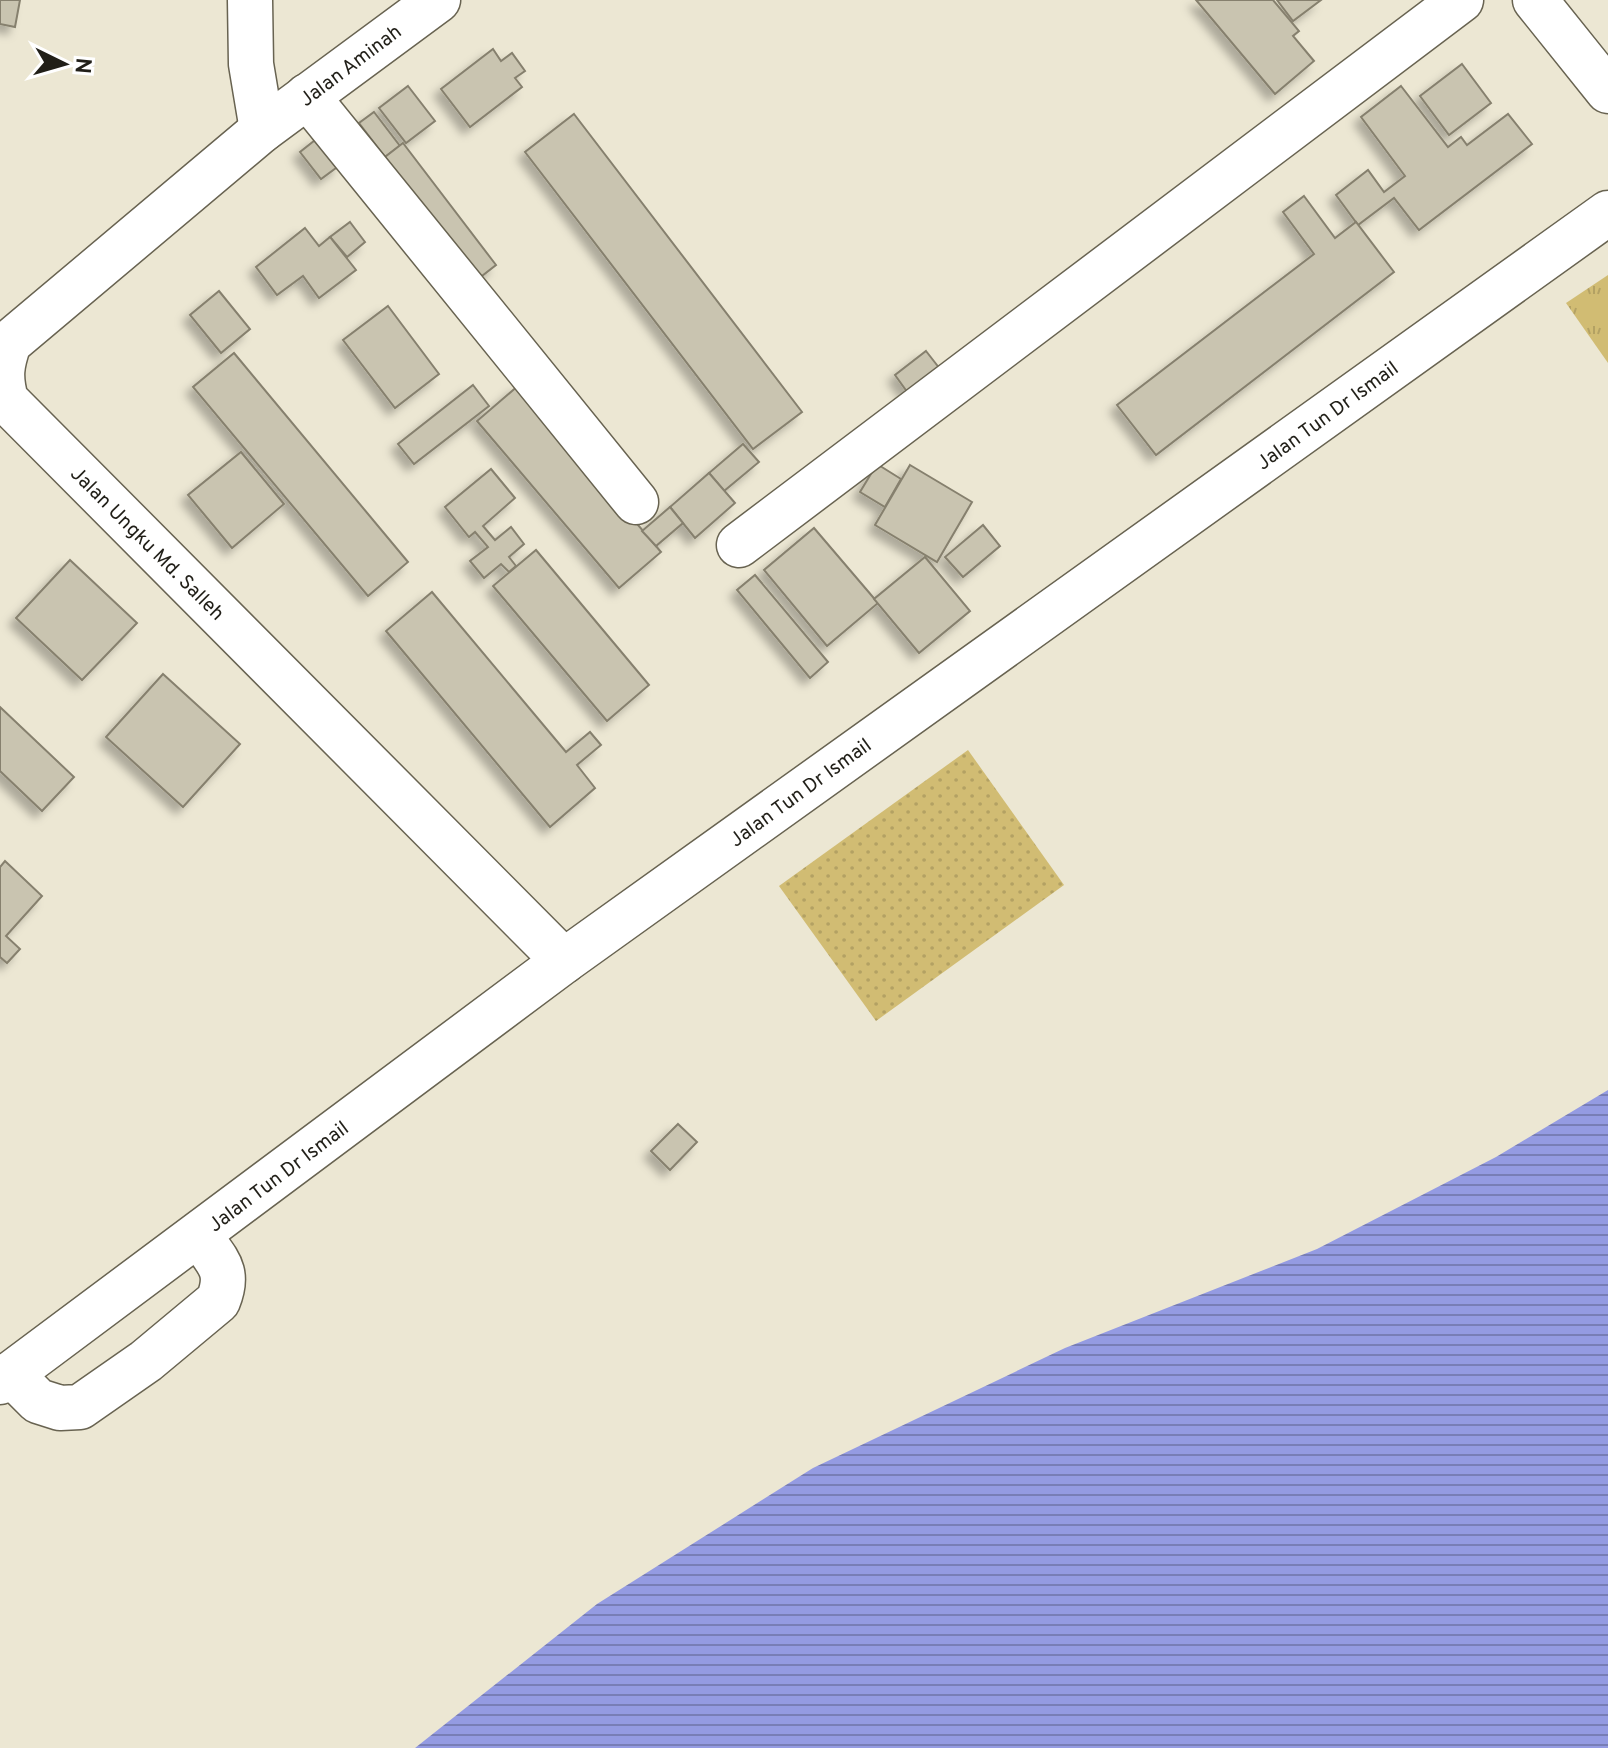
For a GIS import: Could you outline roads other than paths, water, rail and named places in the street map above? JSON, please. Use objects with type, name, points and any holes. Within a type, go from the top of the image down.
[{"type":"street","points":[[250,0],[251,64],[262,130]]},
{"type":"street","name":"Jalan Aminah","points":[[262,130],[438,0]]},
{"type":"street","points":[[739,545],[1461,0]]},
{"type":"street","points":[[1535,0],[1608,91]]},
{"type":"street","points":[[307,96],[636,502]]},
{"type":"street","name":"Jalan Ungku Md. Salleh","points":[[262,130],[9,343],[1,363],[1,382],[6,400],[564,961]]},
{"type":"street","name":"Jalan Tun Dr Ismail","points":[[6,1378],[564,961],[1608,213]]},
{"type":"street","points":[[6,1378],[38,1401],[60,1408],[80,1407],[146,1361],[218,1301],[224,1275],[199,1235]]},
{"type":"water","points":[[1608,1090],[1608,1748],[415,1748],[597,1604],[813,1468],[1065,1348],[1317,1249],[1496,1157]]}]
